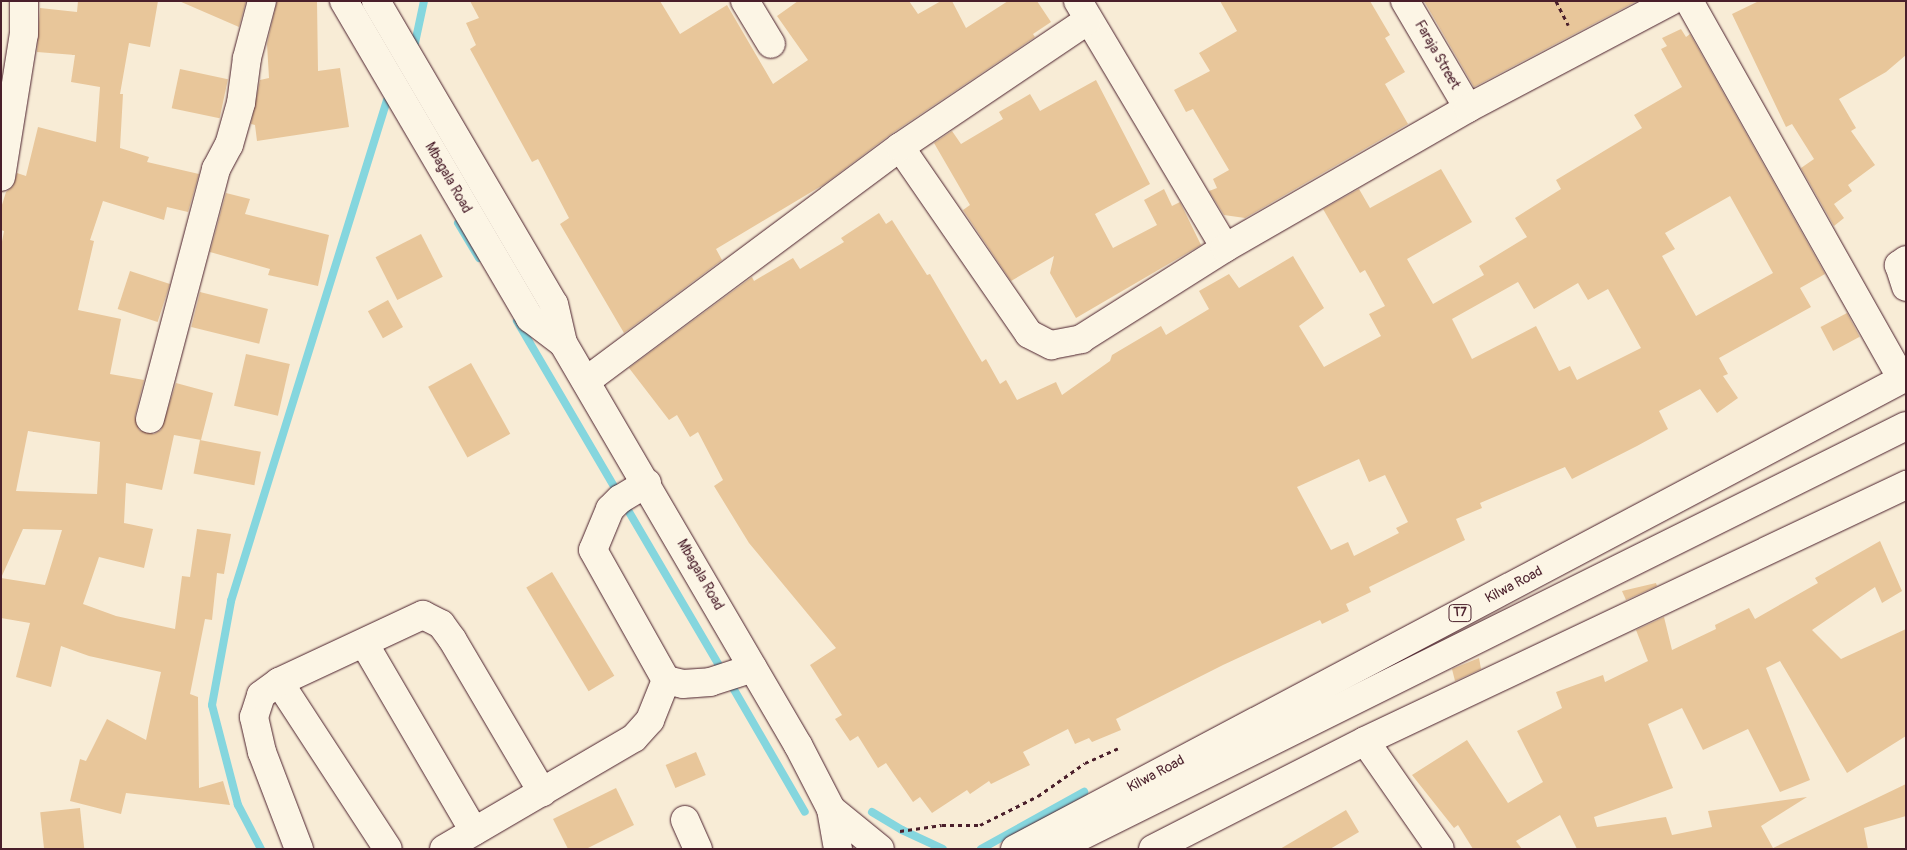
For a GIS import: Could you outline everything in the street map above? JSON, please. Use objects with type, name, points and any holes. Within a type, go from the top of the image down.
[{"type":"main road","points":[[1,177],[24,34],[24,1]]},
{"type":"main road","points":[[150,419],[216,169],[229,145],[241,103],[247,58],[262,1]]},
{"type":"main road","name":"Mbagala Road","points":[[344,1],[530,318],[563,343]]},
{"type":"main road","name":"Mbagala Road","points":[[376,1],[554,304],[563,343],[647,483],[831,809],[838,849]]},
{"type":"main road","points":[[744,1],[771,44]]},
{"type":"main road","name":"Faraja Street","points":[[1405,1],[1468,108]]},
{"type":"main road","points":[[900,146],[1029,334],[1051,345],[1081,339],[1225,248],[1468,108],[1671,1]]},
{"type":"main road","points":[[1689,1],[1904,378]]},
{"type":"main road","points":[[586,380],[1083,11],[1225,248]]},
{"type":"main road","points":[[1906,260],[1899,265],[1906,287]]},
{"type":"main road","name":"Kilwa Road","points":[[1015,849],[1904,378]]},
{"type":"main road","points":[[1055,849],[1906,426]]},
{"type":"main road","points":[[647,483],[620,499],[610,509],[594,550],[666,680],[683,684],[710,682],[753,668]]},
{"type":"main road","points":[[1153,849],[1365,741],[1906,485]]},
{"type":"main road","points":[[299,849],[262,752],[254,717],[261,695],[279,682],[423,615],[441,624],[542,792]]},
{"type":"main road","points":[[364,643],[474,831]]},
{"type":"main road","points":[[444,849],[634,738],[650,720],[666,680]]},
{"type":"main road","points":[[279,682],[388,849]]},
{"type":"main road","points":[[1365,741],[1440,849]]},
{"type":"main road","name":"Mbagala Road","points":[[831,809],[870,842]]},
{"type":"main road","points":[[685,820],[698,849]]},
{"type":"path","points":[[870,842],[942,825],[980,825],[1038,796],[1085,763],[1118,748]]},
{"type":"building","points":[[78,1],[158,1],[150,47],[129,43],[120,94],[123,94],[120,148],[149,157],[147,162],[199,174],[188,212],[167,207],[164,220],[103,201],[90,240],[94,241],[78,310],[121,319],[110,374],[144,380],[135,416],[139,430],[154,434],[161,430],[176,383],[213,393],[201,440],[174,435],[162,490],[126,483],[124,523],[153,529],[144,568],[99,557],[83,604],[116,616],[175,629],[182,576],[190,577],[197,529],[231,534],[224,574],[217,573],[212,620],[205,619],[190,694],[198,697],[199,788],[223,781],[230,805],[126,793],[121,814],[70,801],[80,759],[86,761],[107,719],[146,740],[161,672],[89,656],[61,646],[51,687],[16,677],[30,623],[1,618],[1,578],[1,247],[4,231],[1,230],[1,208],[6,192],[13,186],[17,173],[26,176],[38,127],[96,142],[100,87],[71,82],[75,55],[37,52],[40,8],[77,12]],"holes":[[[28,431],[100,442],[97,494],[16,491]],[[23,529],[62,530],[45,585],[1,578]]]},
{"type":"building","points":[[179,1],[246,1],[239,27]]},
{"type":"building","points":[[277,1],[317,1],[318,71],[340,68],[349,127],[257,141],[255,125],[251,124],[260,80],[269,78],[267,44]]},
{"type":"building","points":[[470,1],[660,1],[680,34],[727,5],[773,84],[808,60],[777,16],[798,1],[909,1],[918,14],[941,1],[952,1],[966,28],[1008,1],[1037,1],[1051,22],[1033,34],[1035,37],[891,134],[823,185],[716,249],[722,260],[624,333],[560,224],[569,218],[538,159],[532,162],[470,49],[476,45],[466,23],[479,18]]},
{"type":"building","points":[[1220,1],[1370,1],[1390,35],[1385,38],[1405,72],[1385,84],[1408,124],[1245,218],[1224,215],[1209,191],[1217,188],[1213,179],[1229,170],[1193,109],[1186,112],[1174,90],[1210,71],[1199,53],[1237,31]]},
{"type":"building","points":[[1424,1],[1637,1],[1474,87]]},
{"type":"building","points":[[1759,1],[1906,1],[1906,55],[1886,72],[1839,99],[1856,128],[1851,131],[1875,165],[1848,185],[1852,191],[1834,204],[1844,218],[1834,226],[1801,168],[1814,159],[1792,124],[1786,127],[1732,14]]},
{"type":"building","points":[[1681,29],[1686,37],[1690,34],[1825,274],[1800,288],[1811,307],[1719,358],[1728,374],[1723,376],[1738,398],[1717,413],[1700,389],[1659,411],[1668,429],[1637,446],[1572,479],[1565,467],[1480,503],[1482,508],[1456,519],[1465,540],[1369,587],[1371,592],[1346,604],[1349,611],[1322,624],[1320,620],[1223,665],[1116,719],[1121,730],[1092,742],[1089,738],[1075,744],[1068,729],[1023,752],[1030,765],[991,784],[989,781],[970,794],[967,790],[932,813],[920,797],[913,802],[886,763],[878,768],[858,736],[850,741],[835,719],[842,715],[810,665],[836,648],[749,543],[714,486],[723,480],[698,432],[690,437],[677,415],[669,420],[629,368],[752,277],[754,281],[793,258],[800,269],[844,242],[841,238],[879,213],[886,224],[892,220],[927,275],[930,274],[982,362],[986,359],[1000,384],[1006,380],[1017,400],[1056,382],[1062,395],[1110,361],[1112,355],[1161,326],[1166,335],[1209,309],[1199,291],[1229,274],[1239,288],[1293,256],[1324,308],[1299,326],[1324,367],[1381,336],[1369,314],[1385,306],[1365,270],[1360,273],[1323,209],[1359,189],[1370,208],[1441,169],[1472,222],[1407,259],[1433,304],[1484,275],[1479,266],[1527,237],[1515,218],[1561,189],[1556,180],[1642,128],[1634,115],[1682,87],[1661,49],[1667,46],[1662,38]],"holes":[[[1730,196],[1773,273],[1696,316],[1662,256],[1675,249],[1665,233]],[[1518,282],[1534,309],[1578,283],[1588,300],[1608,289],[1641,348],[1577,380],[1570,366],[1559,371],[1536,326],[1472,359],[1452,319]],[[1359,459],[1369,482],[1385,475],[1408,522],[1396,528],[1399,533],[1354,556],[1348,542],[1331,550],[1297,487]]]},
{"type":"building","points":[[180,69],[228,79],[220,118],[172,108]]},
{"type":"building","points":[[1096,80],[1150,184],[1095,214],[1113,248],[1157,225],[1144,200],[1164,189],[1172,206],[1180,202],[1201,245],[1076,318],[1050,273],[1054,256],[1011,281],[963,210],[970,205],[934,143],[952,131],[961,144],[1003,119],[999,112],[1030,94],[1040,111]]},
{"type":"building","points":[[226,193],[250,199],[245,214],[329,235],[318,286],[268,275],[270,269],[210,252]]},
{"type":"building","points":[[421,234],[443,277],[397,300],[376,257]]},
{"type":"building","points":[[130,271],[170,284],[158,322],[118,309]]},
{"type":"building","points":[[200,292],[268,309],[259,344],[191,327]]},
{"type":"building","points":[[388,300],[403,327],[383,338],[368,311]]},
{"type":"building","points":[[1847,313],[1860,337],[1833,351],[1821,327]]},
{"type":"building","points":[[246,354],[290,364],[278,416],[234,406]]},
{"type":"building","points":[[471,363],[510,434],[467,458],[428,387]]},
{"type":"building","points":[[200,440],[261,452],[254,485],[194,473]]},
{"type":"building","points":[[1880,541],[1902,591],[1882,603],[1875,587],[1812,630],[1841,659],[1906,629],[1906,736],[1847,773],[1780,661],[1766,668],[1810,780],[1780,792],[1748,729],[1703,750],[1682,708],[1648,724],[1673,788],[1594,817],[1597,827],[1666,817],[1672,835],[1712,827],[1708,811],[1807,797],[1761,826],[1773,848],[1906,784],[1906,816],[1864,828],[1868,849],[1577,849],[1560,815],[1516,841],[1522,849],[1473,849],[1458,825],[1454,828],[1412,775],[1467,740],[1508,803],[1543,782],[1517,731],[1562,708],[1556,692],[1603,675],[1605,682],[1648,661],[1636,630],[1664,617],[1672,650],[1716,629],[1715,625],[1749,608],[1755,619],[1818,583],[1815,578]]},
{"type":"building","points":[[552,572],[614,676],[589,691],[526,587]]},
{"type":"building","points":[[1656,583],[1657,586],[1626,600],[1622,591]]},
{"type":"building","points":[[1479,658],[1481,669],[1455,681],[1452,669]]},
{"type":"building","points":[[696,752],[706,775],[675,788],[666,765]]},
{"type":"building","points":[[616,788],[634,825],[586,849],[568,849],[553,819]]},
{"type":"building","points":[[80,808],[84,849],[44,849],[40,812]]},
{"type":"building","points":[[1346,810],[1359,832],[1330,849],[1280,849]]},
{"type":"waterway","points":[[415,43],[424,1]]},
{"type":"waterway","points":[[261,849],[238,805],[212,705],[231,601],[387,100]]},
{"type":"waterway","points":[[458,223],[479,258]]},
{"type":"waterway","points":[[517,321],[723,672]]},
{"type":"waterway","points":[[729,681],[805,812]]},
{"type":"waterway","points":[[981,849],[1084,792]]},
{"type":"waterway","points":[[872,812],[902,830],[943,849]]}]
